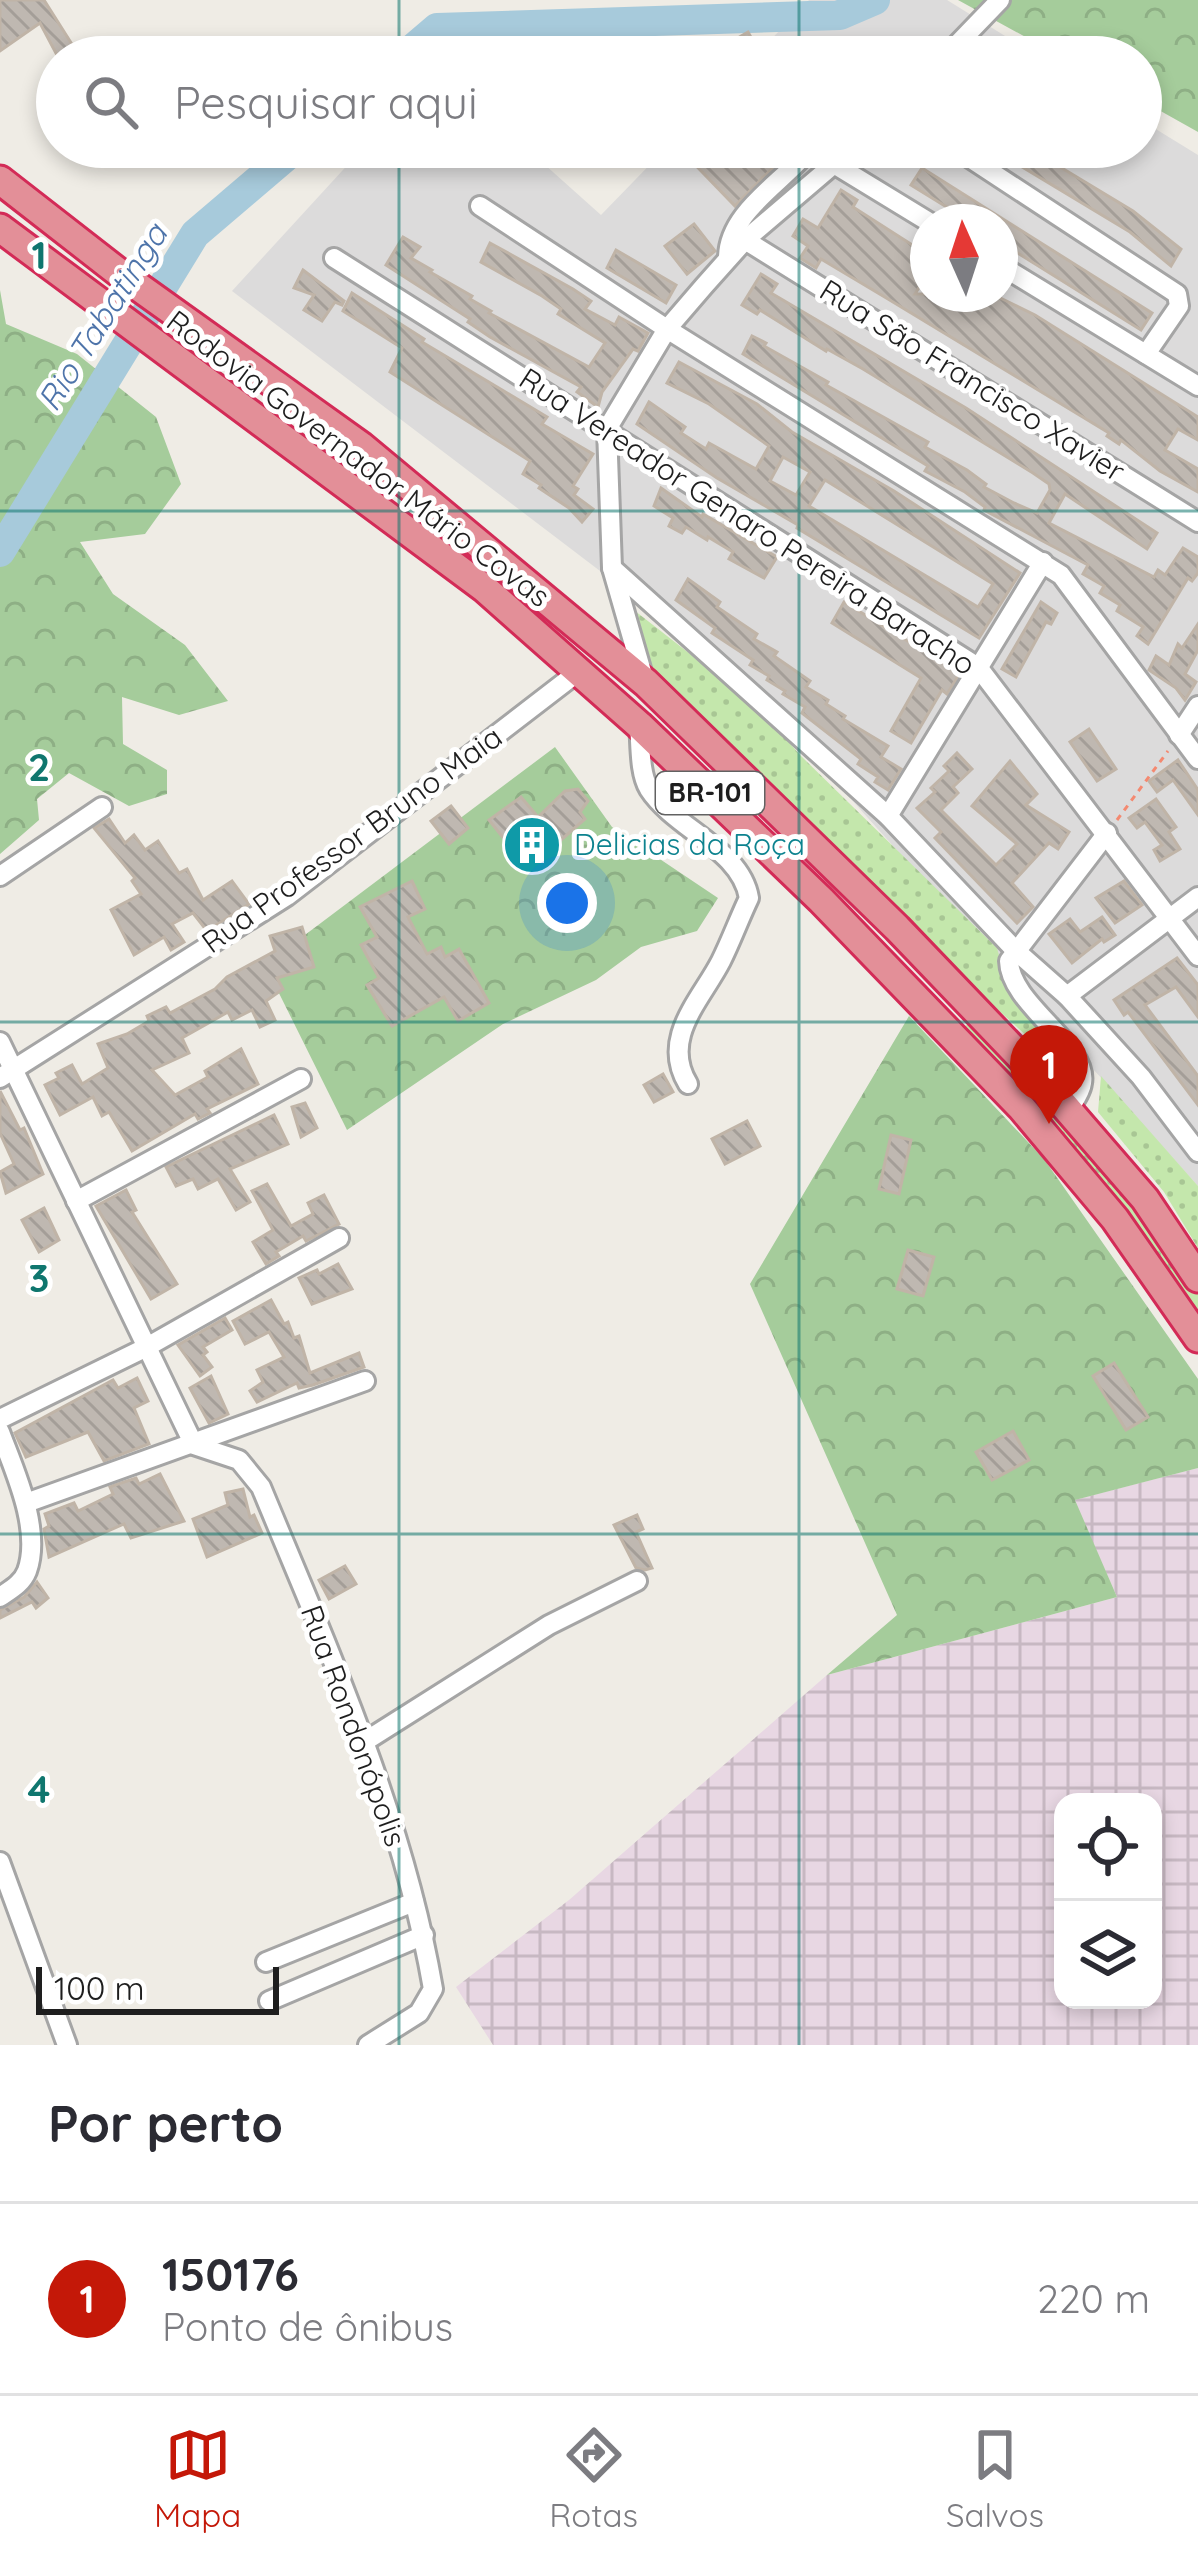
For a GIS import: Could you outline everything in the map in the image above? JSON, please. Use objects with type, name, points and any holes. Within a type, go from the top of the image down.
[{"type":"highway","name":"Rodovia Governador Mário Covas","points":[[0,180],[165,307],[362,446],[646,683],[967,998],[1069,1108],[1154,1210],[1198,1278]]},
{"type":"highway","name":"Rodovia Governador Mário Covas","points":[[4,236],[484,588],[639,724],[821,900],[1021,1107],[1115,1219],[1198,1338]]},
{"type":"street","points":[[965,36],[1000,0]]},
{"type":"street","points":[[728,258],[728,242],[742,217],[790,168]]},
{"type":"street","points":[[646,683],[612,568],[607,429],[667,329],[745,240],[829,168]]},
{"type":"street","points":[[841,168],[910,210]]},
{"type":"street","points":[[985,168],[1177,294],[1179,306],[1146,353]]},
{"type":"street","points":[[480,206],[667,329],[1043,562],[1070,586],[1198,759]]},
{"type":"street","name":"Rua São Francisco Xavier","points":[[745,240],[1198,522]]},
{"type":"street","name":"Rua Vereador Genaro Pereira Baracho","points":[[334,258],[978,667],[1198,956]]},
{"type":"street","points":[[1018,276],[1198,386]]},
{"type":"street","points":[[888,816],[1043,562]]},
{"type":"street","points":[[612,568],[888,816],[1141,1077],[1198,1152]]},
{"type":"street","name":"Rua Professor Bruno Maia","points":[[7,1075],[287,896],[578,672]]},
{"type":"street","points":[[1179,734],[1198,706]]},
{"type":"street","points":[[639,724],[650,791],[740,873],[749,898],[721,962],[683,1026],[677,1051],[688,1084]]},
{"type":"street","points":[[0,876],[102,807]]},
{"type":"street","points":[[1069,1108],[1082,1087],[1078,1060],[1011,976],[1010,962],[1108,833]]},
{"type":"street","points":[[1066,996],[1198,898]]},
{"type":"street","points":[[0,1042],[7,1075],[76,1201],[194,1444]]},
{"type":"street","points":[[76,1201],[302,1079]]},
{"type":"street","points":[[0,1419],[145,1348],[339,1238]]},
{"type":"street","points":[[26,1503],[364,1381]]},
{"type":"street","points":[[0,1432],[26,1503],[30,1552],[19,1584],[0,1598]]},
{"type":"street","name":"Rua Rondonópolis","points":[[194,1444],[239,1460],[253,1472],[364,1742],[415,1902],[433,1989],[419,2013],[368,2045]]},
{"type":"street","points":[[364,1742],[549,1625],[637,1581]]},
{"type":"street","points":[[0,1862],[67,2045]]},
{"type":"street","points":[[266,1963],[415,1902]]},
{"type":"street","points":[[268,2001],[424,1935]]},
{"type":"path","points":[[1108,833],[1179,734]]},
{"type":"shaded area","points":[[809,0],[947,0],[1005,36],[774,36]]},
{"type":"shaded area","points":[[1162,133],[1198,155],[1198,1186],[746,682],[232,291],[345,168],[548,168],[601,215],[647,168],[1162,168]]},
{"type":"shaded area","points":[[1198,1468],[1198,2045],[493,2045],[456,1987],[569,1900],[827,1675],[1117,1597],[1074,1500]]},
{"type":"green space","points":[[958,0],[1198,0],[1198,132],[1162,112],[1162,36],[1024,36]]},
{"type":"green space","points":[[0,290],[6,324],[77,354],[156,417],[181,484],[145,534],[80,542],[113,594],[185,645],[228,701],[179,715],[122,697],[123,744],[167,770],[167,794],[129,806],[69,773],[37,799],[39,820],[0,854]]},
{"type":"green space","points":[[621,600],[758,707],[800,755],[997,948],[1007,984],[1073,1066],[1074,1079],[646,683]]},
{"type":"green space","points":[[555,747],[612,827],[718,898],[697,931],[641,947],[596,980],[503,1024],[347,1130],[265,965]]},
{"type":"green space","points":[[993,1012],[1198,1279],[1198,1337],[1127,1211],[965,1026]]},
{"type":"green space","points":[[909,1016],[1044,1159],[1198,1379],[1198,1468],[1075,1500],[1117,1597],[827,1675],[897,1615],[750,1284]]},
{"type":"green space","points":[[1101,1076],[1198,1186],[1198,1248],[1164,1192],[1098,1112]]},
{"type":"building","points":[[0,0],[44,0],[67,36],[47,36],[40,23],[0,51]]},
{"type":"building","points":[[698,168],[772,168],[735,206]]},
{"type":"building","points":[[922,168],[979,204],[942,204],[911,185]]},
{"type":"building","points":[[1024,168],[1062,168],[1133,211],[1181,249],[1171,266],[1130,232]]},
{"type":"building","points":[[841,190],[857,200],[853,207],[910,243],[910,312],[1018,312],[1018,307],[1198,417],[1198,440],[1178,429],[1165,450],[1198,469],[1198,492],[1160,471],[1121,440],[1119,444],[1109,433],[821,259],[816,268],[800,258],[808,246],[793,236],[803,219],[818,228]]},
{"type":"building","points":[[694,224],[715,251],[687,274],[665,246]]},
{"type":"building","points":[[1018,229],[1152,313],[1141,330],[1018,253]]},
{"type":"building","points":[[403,237],[420,247],[411,258],[430,272],[472,296],[489,313],[589,367],[605,343],[558,314],[561,309],[542,296],[481,262],[490,243],[591,301],[585,309],[615,325],[619,317],[648,333],[602,392],[598,407],[577,392],[581,387],[490,337],[386,265]]},
{"type":"building","points":[[616,250],[676,285],[666,303],[607,268]]},
{"type":"building","points":[[303,270],[344,301],[342,305],[335,302],[322,321],[304,310],[314,295],[294,288]]},
{"type":"building","points":[[761,274],[777,284],[771,293],[966,408],[1157,533],[1147,549],[1065,494],[1049,523],[1154,577],[1158,570],[1165,575],[1183,548],[1198,557],[1198,573],[1192,581],[1188,578],[1148,644],[1137,636],[1143,627],[1117,611],[1120,605],[1100,593],[1104,586],[1083,574],[1088,565],[984,510],[965,492],[925,471],[928,466],[743,354],[752,336],[766,343],[764,346],[828,382],[826,385],[928,442],[925,447],[1014,503],[1037,513],[1050,490],[1033,473],[863,369],[760,310],[757,314],[742,305]]},
{"type":"building","points":[[352,293],[424,339],[422,342],[547,417],[542,424],[593,454],[573,486],[578,489],[574,495],[593,509],[582,522],[523,474],[530,461],[390,372],[402,348],[343,311]]},
{"type":"building","points":[[679,362],[757,404],[792,432],[1020,573],[979,638],[637,424],[649,402],[685,427],[681,433],[706,449],[709,443],[756,469],[769,446],[709,404],[667,383]],"holes":[[[783,457],[810,472],[796,495],[770,481]],[[825,480],[993,584],[978,607],[809,506]]]},
{"type":"building","points":[[661,488],[702,517],[777,557],[764,578],[729,559],[733,552],[708,537],[686,527],[682,533],[669,526],[673,518],[654,506]]},
{"type":"building","points":[[688,579],[720,602],[717,607],[757,634],[754,639],[777,652],[774,656],[810,681],[806,687],[828,700],[826,704],[843,719],[888,746],[881,757],[901,769],[888,790],[858,764],[861,759],[802,713],[805,707],[750,665],[753,660],[712,633],[715,628],[676,600]]},
{"type":"building","points":[[844,602],[960,673],[947,694],[942,690],[911,743],[891,731],[921,678],[832,623]]},
{"type":"building","points":[[1041,602],[1057,613],[1051,624],[1046,622],[1016,677],[1002,669]]},
{"type":"building","points":[[1198,624],[1198,650],[1185,674],[1196,682],[1185,700],[1149,670],[1156,656],[1169,665],[1178,644],[1182,648]]},
{"type":"building","points":[[1089,729],[1116,769],[1097,781],[1070,742]]},
{"type":"building","points":[[957,753],[972,769],[953,787],[958,793],[941,810],[996,865],[1017,844],[972,806],[1010,761],[1037,794],[1026,805],[1069,832],[1058,849],[1049,843],[1012,883],[1033,907],[1017,923],[935,838],[941,832],[917,808],[935,792],[931,788],[949,771],[944,766]]},
{"type":"building","points":[[1178,760],[1198,790],[1198,815],[1173,780],[1157,792],[1149,781]]},
{"type":"building","name":"Delicias da Roça","points":[[578,789],[588,801],[580,812],[585,819],[528,869],[489,820],[521,797],[538,817],[565,791]]},
{"type":"building","points":[[1156,799],[1176,827],[1169,832],[1180,849],[1160,861],[1154,850],[1162,845],[1145,822],[1137,828],[1129,818]]},
{"type":"building","points":[[451,806],[468,828],[449,844],[431,821]]},
{"type":"building","points":[[109,819],[125,843],[134,835],[145,850],[158,841],[179,873],[187,869],[203,900],[232,881],[249,904],[207,931],[193,913],[172,924],[184,942],[171,950],[164,937],[134,955],[111,910],[141,894],[132,881],[135,878],[94,828]]},
{"type":"building","points":[[412,881],[425,909],[408,917],[427,954],[441,947],[445,957],[459,949],[489,1003],[458,1021],[444,997],[392,1026],[367,985],[379,978],[361,945],[377,937],[360,907]]},
{"type":"building","points":[[1124,881],[1142,905],[1115,923],[1096,898]]},
{"type":"building","points":[[1102,917],[1115,935],[1102,939],[1072,963],[1049,934],[1070,919],[1080,932]]},
{"type":"building","points":[[302,927],[314,967],[277,978],[283,989],[266,1001],[275,1020],[260,1027],[252,1010],[232,1020],[228,1012],[182,1038],[189,1053],[152,1070],[175,1095],[208,1077],[205,1071],[241,1049],[258,1084],[132,1151],[109,1112],[102,1116],[93,1097],[60,1115],[45,1085],[59,1078],[56,1073],[72,1065],[82,1084],[108,1068],[98,1044],[127,1034],[166,1007],[170,1013],[215,989],[227,977],[275,951],[270,936]]},
{"type":"building","points":[[1177,958],[1198,985],[1198,1017],[1176,987],[1145,1005],[1198,1076],[1198,1105],[1114,1000]]},
{"type":"building","points":[[663,1074],[673,1092],[654,1102],[644,1085]]},
{"type":"building","points":[[0,1091],[20,1130],[24,1128],[43,1174],[6,1193],[0,1172],[14,1164],[0,1133]]},
{"type":"building","points":[[305,1103],[317,1128],[301,1137],[292,1107]]},
{"type":"building","points":[[274,1115],[288,1144],[230,1169],[250,1202],[236,1210],[218,1179],[198,1189],[193,1179],[176,1186],[166,1167]]},
{"type":"building","points":[[747,1121],[760,1146],[725,1164],[712,1139]]},
{"type":"building","points":[[891,1135],[911,1140],[899,1194],[879,1189]]},
{"type":"building","points":[[267,1184],[291,1226],[313,1214],[308,1203],[324,1195],[339,1224],[306,1241],[303,1236],[266,1264],[253,1242],[273,1230],[252,1191]]},
{"type":"building","points":[[126,1190],[136,1210],[132,1212],[177,1284],[151,1299],[96,1206]]},
{"type":"building","points":[[44,1208],[59,1240],[39,1252],[22,1220]]},
{"type":"building","points":[[908,1250],[934,1257],[923,1296],[897,1289]]},
{"type":"building","points":[[338,1264],[352,1289],[312,1304],[299,1278]]},
{"type":"building","points":[[271,1300],[294,1338],[299,1336],[310,1373],[359,1353],[364,1367],[313,1385],[299,1388],[297,1383],[257,1402],[250,1391],[263,1382],[257,1370],[284,1357],[269,1332],[245,1344],[233,1321]]},
{"type":"building","points":[[225,1318],[232,1330],[203,1347],[212,1367],[200,1376],[178,1345]]},
{"type":"building","points":[[1114,1363],[1148,1417],[1126,1430],[1093,1376]]},
{"type":"building","points":[[211,1376],[228,1414],[209,1423],[190,1388]]},
{"type":"building","points":[[137,1378],[148,1401],[134,1408],[149,1444],[104,1461],[88,1432],[26,1457],[15,1433],[113,1380],[118,1388]]},
{"type":"building","points":[[1013,1431],[1029,1460],[992,1480],[976,1452]]},
{"type":"building","points":[[160,1474],[184,1521],[131,1538],[124,1524],[49,1557],[45,1514],[74,1503],[78,1511],[113,1494],[110,1487],[136,1478],[139,1484]]},
{"type":"building","points":[[243,1489],[250,1517],[254,1515],[262,1533],[207,1557],[193,1519],[228,1505],[225,1493]]},
{"type":"building","points":[[637,1515],[643,1529],[636,1532],[652,1568],[645,1570],[636,1568],[614,1525]]},
{"type":"building","points":[[345,1566],[356,1584],[329,1599],[319,1580]]},
{"type":"building","points":[[37,1582],[48,1598],[36,1608],[32,1602],[0,1618],[0,1610],[24,1597]]},
{"type":"waterway","name":"Rio Tabatinga","points":[[428,36],[437,28],[840,15],[875,0]]},
{"type":"waterway","name":"Rio Tabatinga","points":[[0,552],[195,234],[272,168]]},
{"type":"place","name":"Delicias da Roça","points":[[532,845]]},
{"type":"place","name":"150176","points":[[1049,1124]]}]
